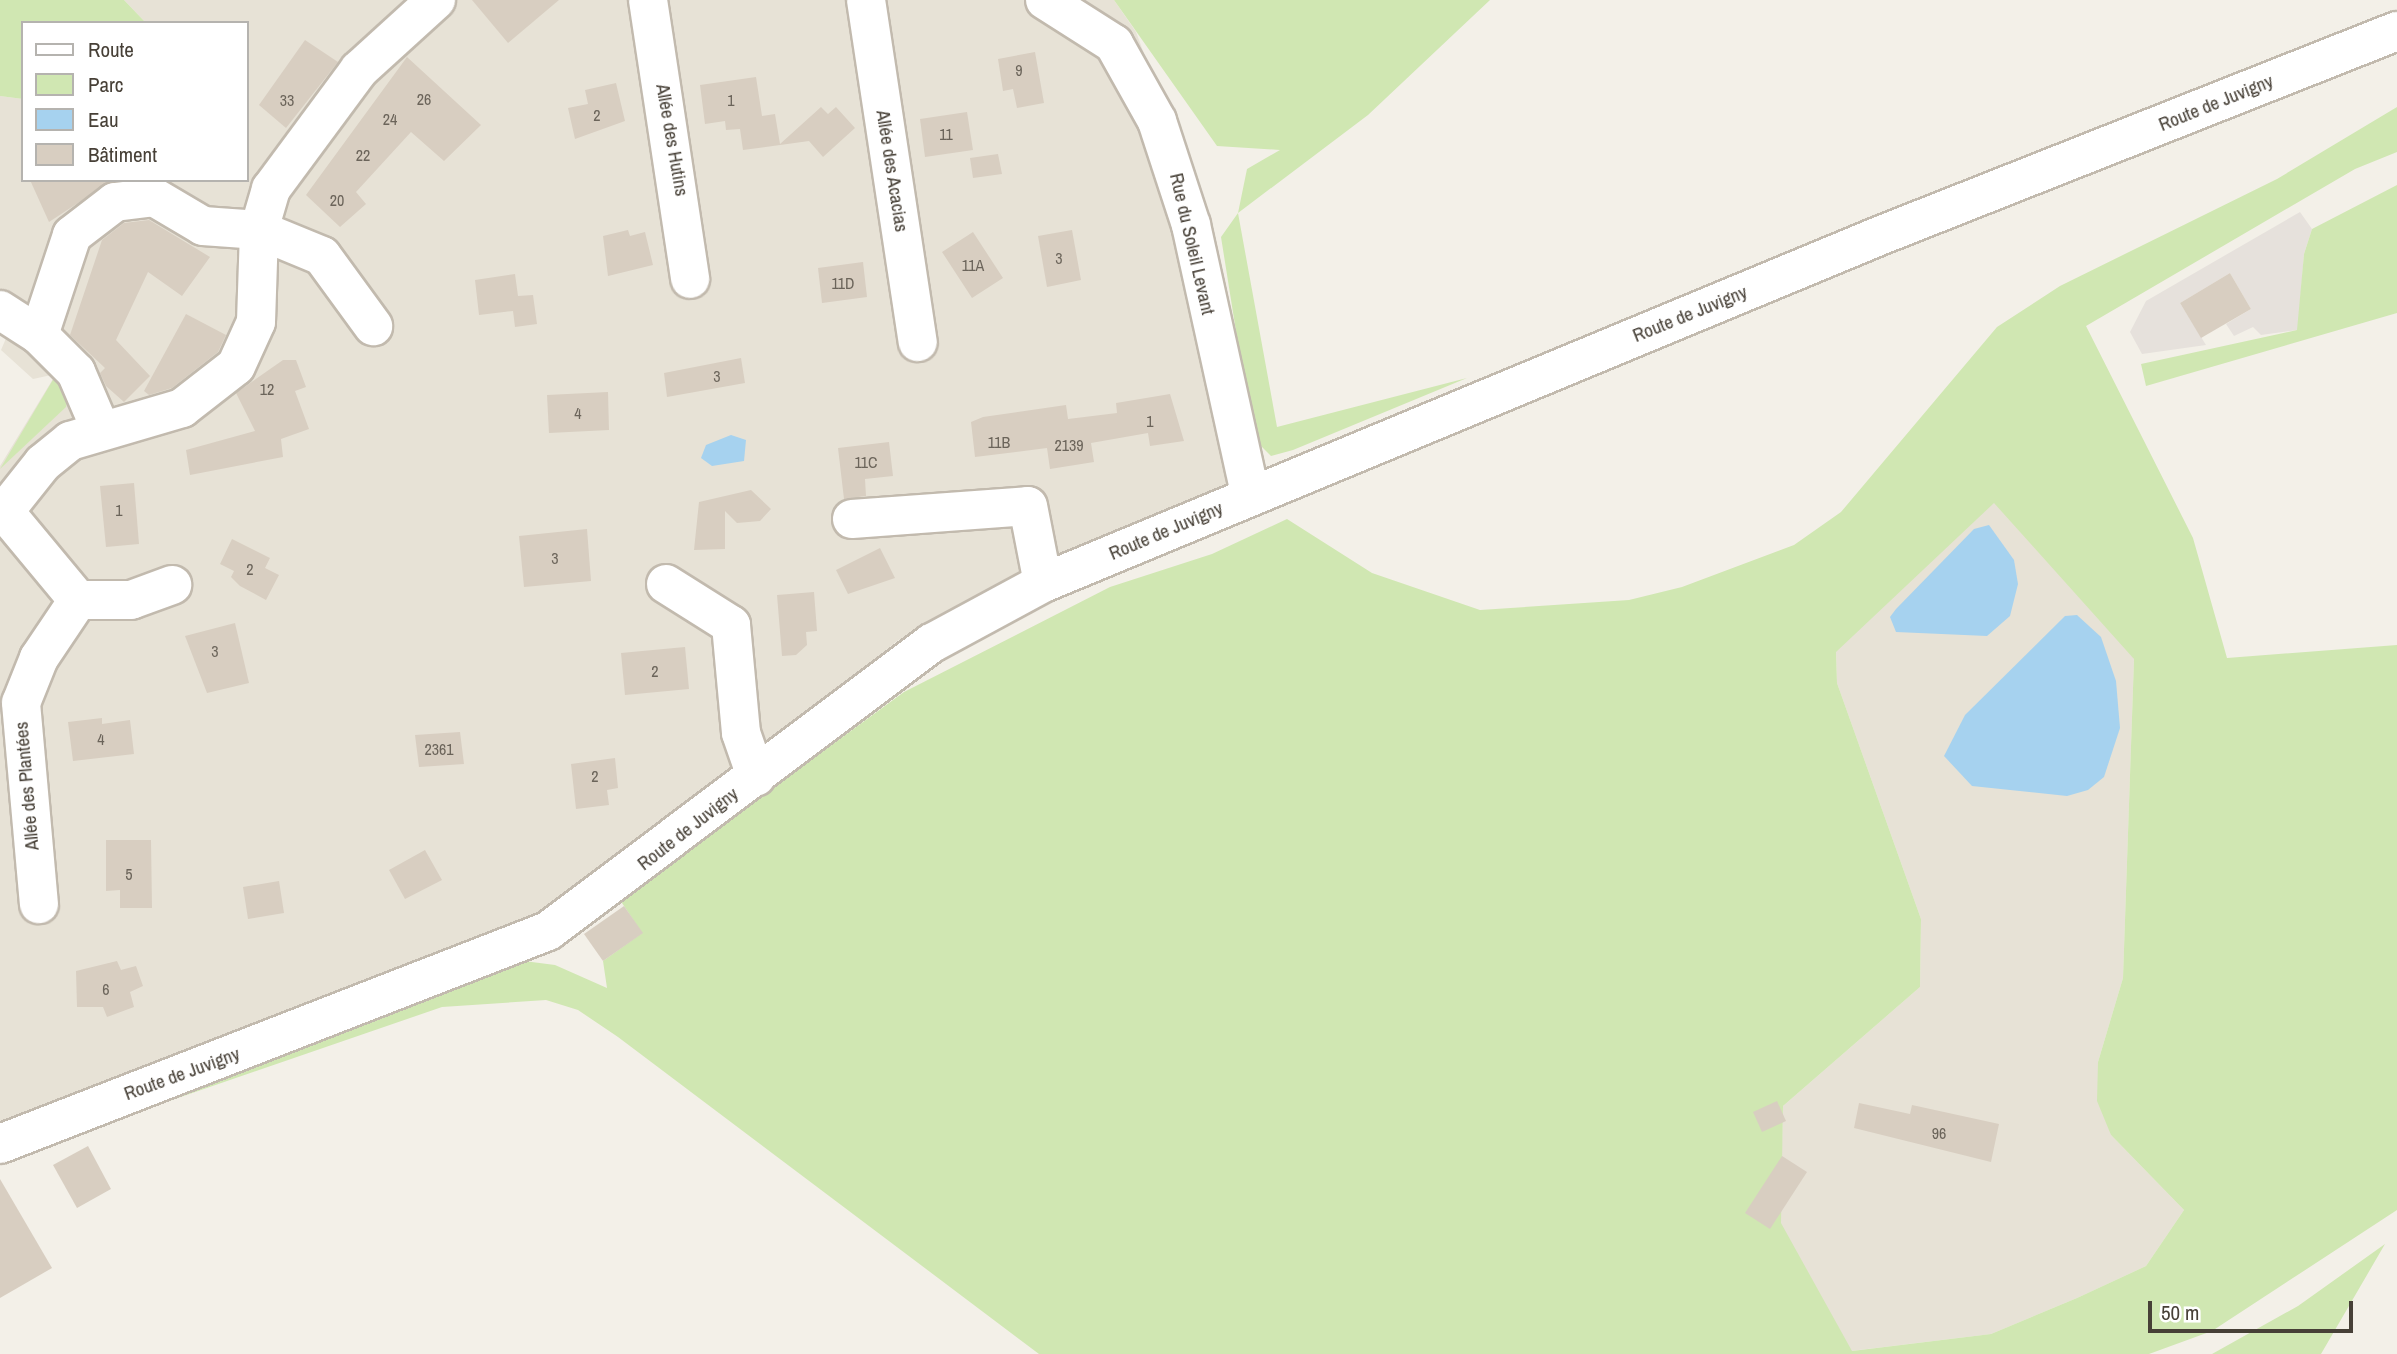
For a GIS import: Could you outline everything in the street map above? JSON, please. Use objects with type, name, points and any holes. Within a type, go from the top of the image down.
[{"type":"street","points":[[172,585],[131,600],[78,600],[2,514],[51,456],[100,428],[182,408],[243,357],[257,315],[259,230],[271,189],[323,114],[436,0]]},
{"type":"street","name":"Allée des Hutins","points":[[648,0],[690,279]]},
{"type":"street","name":"Allée des Acacias","points":[[866,0],[918,342]]},
{"type":"street","name":"Rue du Soleil Levant","points":[[1045,0],[1114,44],[1157,121],[1191,225],[1250,494]]},
{"type":"street","name":"Route de Juvigny","points":[[0,1144],[508,951],[596,900],[932,643],[1043,583],[1250,494],[2397,31]]},
{"type":"street","points":[[39,335],[72,235],[115,202],[154,197],[203,226],[259,230],[322,256],[373,326]]},
{"type":"street","points":[[0,310],[39,335],[76,372],[100,428]]},
{"type":"street","points":[[852,519],[1028,506],[1043,583]]},
{"type":"street","points":[[666,584],[731,625],[741,733],[756,776]]},
{"type":"street","name":"Allée des Plantées","points":[[39,904],[21,703],[39,658],[78,600]]},
{"type":"shaded area","points":[[124,0],[1114,0],[1136,32],[1197,196],[1252,474],[1023,574],[897,641],[771,746],[537,919],[0,1134],[0,466],[56,374],[33,379],[1,350],[7,336],[0,331],[0,96],[21,99],[21,182],[248,182],[248,21],[144,21]]},
{"type":"shaded area","points":[[2300,212],[2312,229],[2304,254],[2298,330],[2261,335],[2253,327],[2234,336],[2226,324],[2251,309],[2230,273],[2180,303],[2206,345],[2142,354],[2130,332],[2146,301]]},
{"type":"shaded area","points":[[2057,442],[2134,659],[2123,978],[2098,1062],[2111,1135],[2184,1210],[2146,1266],[2077,1298],[1991,1334],[1851,1351],[1780,1223],[1783,1106],[1920,987],[1921,919],[1837,683],[1836,651]]},
{"type":"green space","points":[[0,0],[124,0],[144,21],[21,21],[21,99],[0,96]]},
{"type":"green space","points":[[1114,0],[1490,0],[1368,115],[1238,213],[1247,169],[1280,150],[1217,146]]},
{"type":"green space","points":[[2397,107],[2397,152],[2355,169],[2086,326],[2193,538],[2227,658],[2397,645],[2397,1210],[2212,1331],[2149,1354],[1039,1354],[618,1037],[578,1010],[546,1000],[442,1007],[146,1109],[524,961],[555,965],[607,988],[603,961],[642,933],[620,900],[904,692],[1110,587],[1212,554],[1287,519],[1372,573],[1480,610],[1629,600],[1682,587],[1794,545],[1841,512],[1997,327],[2060,286],[2277,179]],"holes":[[[1994,503],[2134,659],[2123,978],[2098,1062],[2097,1101],[2111,1135],[2184,1210],[2146,1266],[2077,1298],[1991,1334],[1852,1351],[1781,1223],[1783,1106],[1920,987],[1921,919],[1837,683],[1836,652]]]},
{"type":"green space","points":[[2397,185],[2397,313],[2146,386],[2141,364],[2297,330],[2304,254],[2312,229]]},
{"type":"green space","points":[[1238,213],[1277,427],[1467,378],[1293,450],[1271,456],[1253,438],[1221,237]]},
{"type":"green space","points":[[57,373],[69,394],[66,407],[0,469]]},
{"type":"green space","points":[[2385,1244],[2321,1354],[2212,1354],[2298,1306]]},
{"type":"water","points":[[731,435],[746,440],[744,461],[712,466],[701,458],[706,445]]},
{"type":"water","points":[[1989,525],[2014,560],[2018,584],[2010,616],[1987,636],[1896,632],[1890,617],[1896,609],[1974,529]]},
{"type":"water","points":[[2077,615],[2101,637],[2116,681],[2120,728],[2104,777],[2088,790],[2067,796],[1972,786],[1944,756],[1965,715],[2065,616]]},
{"type":"building","points":[[472,0],[559,0],[508,43]]},
{"type":"building","points":[[305,40],[338,62],[286,128],[259,105]]},
{"type":"building","points":[[1035,52],[1044,103],[1017,108],[1013,89],[1003,91],[998,59]]},
{"type":"building","points":[[407,57],[481,125],[444,161],[411,132],[356,192],[366,204],[340,227],[306,195]]},
{"type":"building","points":[[756,77],[762,116],[775,114],[780,144],[821,107],[828,114],[836,107],[855,128],[823,157],[809,141],[743,150],[740,129],[726,130],[725,121],[705,124],[700,85]]},
{"type":"building","points":[[616,83],[625,121],[575,139],[568,108],[588,104],[585,90]]},
{"type":"building","points":[[967,112],[973,150],[925,157],[920,119]]},
{"type":"building","points":[[998,154],[1002,174],[973,178],[970,158]]},
{"type":"building","points":[[31,182],[110,182],[49,222]]},
{"type":"building","points":[[149,220],[210,257],[182,296],[148,272],[116,340],[150,376],[124,402],[106,386],[100,373],[105,368],[70,335],[102,240],[124,223]]},
{"type":"building","points":[[628,230],[630,236],[645,232],[653,265],[608,276],[603,236]]},
{"type":"building","points":[[1072,230],[1081,280],[1047,287],[1038,236]]},
{"type":"building","points":[[973,232],[1003,278],[972,298],[942,252]]},
{"type":"building","points":[[863,262],[867,297],[822,303],[818,268]]},
{"type":"building","points":[[2230,273],[2251,309],[2201,338],[2180,303]]},
{"type":"building","points":[[515,274],[518,296],[533,295],[537,324],[515,327],[513,311],[479,315],[475,280]]},
{"type":"building","points":[[186,314],[226,335],[218,352],[172,388],[149,395],[144,391]]},
{"type":"building","points":[[741,358],[745,383],[667,397],[664,373]]},
{"type":"building","points":[[283,360],[296,360],[306,387],[295,391],[309,429],[281,439],[283,457],[190,475],[186,450],[255,431],[236,393]]},
{"type":"building","points":[[608,392],[609,430],[549,433],[547,395]]},
{"type":"building","points":[[1170,394],[1184,441],[1150,446],[1148,433],[1091,443],[1094,462],[1050,469],[1047,448],[975,457],[971,422],[983,417],[1066,405],[1068,419],[1117,413],[1116,403]]},
{"type":"building","points":[[889,442],[893,476],[865,479],[866,496],[844,499],[838,448]]},
{"type":"building","points":[[134,483],[139,544],[106,547],[100,486]]},
{"type":"building","points":[[751,490],[771,509],[760,521],[737,523],[725,511],[725,549],[694,550],[699,502]]},
{"type":"building","points":[[587,529],[591,581],[524,587],[519,536]]},
{"type":"building","points":[[232,539],[270,558],[265,568],[279,575],[266,600],[240,586],[231,577],[234,571],[220,564]]},
{"type":"building","points":[[880,548],[895,578],[848,594],[836,570]]},
{"type":"building","points":[[814,592],[817,631],[806,632],[807,645],[796,655],[782,656],[777,595]]},
{"type":"building","points":[[235,623],[249,683],[207,693],[185,636]]},
{"type":"building","points":[[685,647],[689,689],[625,695],[621,653]]},
{"type":"building","points":[[102,718],[102,724],[130,720],[134,754],[73,761],[68,722]]},
{"type":"building","points":[[460,732],[464,764],[419,767],[415,735]]},
{"type":"building","points":[[615,758],[618,788],[607,790],[609,805],[576,809],[571,764]]},
{"type":"building","points":[[106,840],[151,840],[152,908],[120,908],[120,890],[106,891]]},
{"type":"building","points":[[425,850],[442,880],[405,899],[389,870]]},
{"type":"building","points":[[279,881],[284,913],[248,919],[243,887]]},
{"type":"building","points":[[624,906],[643,933],[603,961],[584,934]]},
{"type":"building","points":[[117,961],[121,970],[136,966],[143,986],[130,992],[134,1007],[107,1017],[103,1007],[77,1007],[76,971]]},
{"type":"building","points":[[1777,1101],[1786,1121],[1762,1132],[1753,1112]]},
{"type":"building","points":[[1859,1103],[1910,1114],[1912,1105],[1999,1124],[1991,1162],[1854,1128]]},
{"type":"building","points":[[88,1146],[111,1189],[77,1208],[53,1165]]},
{"type":"building","points":[[1782,1156],[1807,1172],[1770,1229],[1745,1213]]},
{"type":"building","points":[[0,1179],[52,1268],[0,1298]]}]
